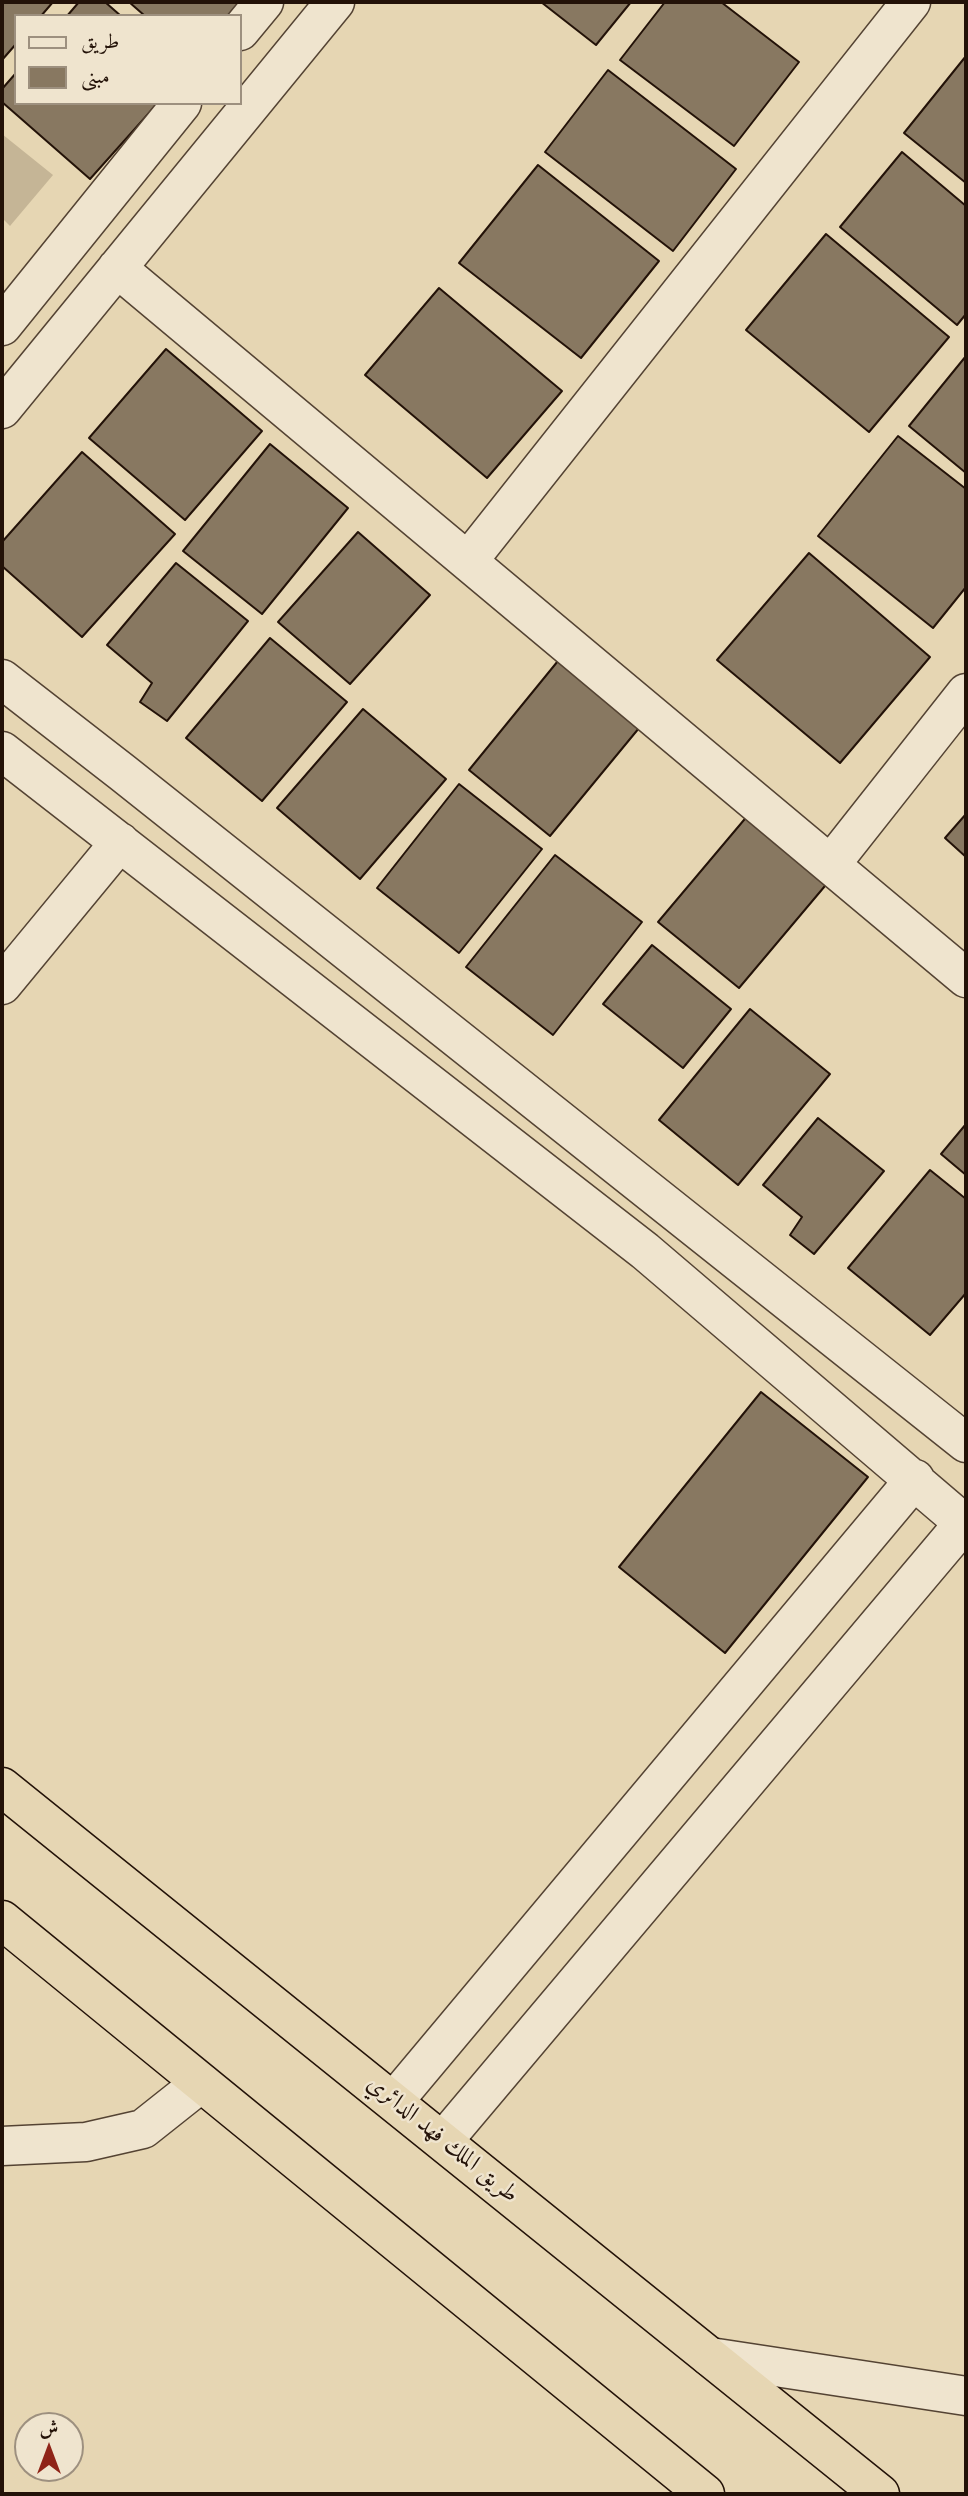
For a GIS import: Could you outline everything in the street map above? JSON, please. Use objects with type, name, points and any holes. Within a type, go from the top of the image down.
[{"type":"highway","name":"طريق الملك فهد الدائري","points":[[2,1787],[880,2494]]},
{"type":"highway","points":[[2,1920],[705,2494]]},
{"type":"street","points":[[242,30],[264,2]]},
{"type":"street","points":[[2,409],[335,2]]},
{"type":"street","points":[[468,561],[911,2]]},
{"type":"street","points":[[2,326],[180,105]]},
{"type":"street","points":[[117,268],[966,978]]},
{"type":"street","points":[[2,680],[123,773],[966,1443]]},
{"type":"street","points":[[831,864],[966,693]]},
{"type":"street","points":[[2,751],[645,1251],[965,1524],[443,2141]]},
{"type":"street","points":[[2,985],[120,842]]},
{"type":"street","points":[[394,2101],[915,1479]]},
{"type":"street","points":[[2,2146],[86,2143],[144,2129],[201,2083]]},
{"type":"street","points":[[710,2357],[966,2396]]},
{"type":"shaded area","points":[[2,134],[53,175],[10,226],[2,218]]},
{"type":"building","points":[[2,2],[53,2],[43,14],[14,14],[14,46],[2,60]]},
{"type":"building","points":[[79,2],[105,2],[119,14],[69,14]]},
{"type":"building","points":[[129,2],[251,2],[240,14],[143,14]]},
{"type":"building","points":[[541,2],[631,2],[596,45]]},
{"type":"building","points":[[665,2],[721,2],[799,62],[734,146],[620,60]]},
{"type":"building","points":[[966,56],[966,183],[904,133]]},
{"type":"building","points":[[608,70],[736,169],[673,251],[545,152]]},
{"type":"building","points":[[14,75],[14,105],[156,105],[90,179],[2,102],[2,89]]},
{"type":"building","points":[[902,152],[966,206],[966,314],[957,325],[840,227]]},
{"type":"building","points":[[538,165],[659,261],[581,358],[459,263]]},
{"type":"building","points":[[826,234],[949,337],[869,432],[746,330]]},
{"type":"building","points":[[439,288],[562,391],[487,478],[365,375]]},
{"type":"building","points":[[166,349],[262,431],[185,520],[89,438]]},
{"type":"building","points":[[966,356],[966,473],[909,426]]},
{"type":"building","points":[[898,436],[966,489],[966,587],[933,628],[818,536]]},
{"type":"building","points":[[270,444],[348,508],[262,614],[183,551]]},
{"type":"building","points":[[82,452],[175,534],[82,637],[2,566],[2,542]]},
{"type":"building","points":[[358,532],[430,595],[350,684],[278,622]]},
{"type":"building","points":[[809,553],[930,657],[840,763],[717,660]]},
{"type":"building","points":[[176,563],[248,621],[167,721],[140,702],[152,683],[107,645]]},
{"type":"building","points":[[270,638],[347,702],[262,801],[186,738]]},
{"type":"building","points":[[562,656],[644,722],[550,836],[469,770]]},
{"type":"building","points":[[363,709],[446,779],[360,879],[277,808]]},
{"type":"building","points":[[459,784],[542,849],[459,953],[377,888]]},
{"type":"building","points":[[749,814],[830,880],[739,988],[658,922]]},
{"type":"building","points":[[966,814],[966,857],[945,838]]},
{"type":"building","points":[[555,855],[642,922],[553,1035],[466,967]]},
{"type":"building","points":[[652,945],[731,1009],[683,1068],[603,1004]]},
{"type":"building","points":[[750,1009],[830,1074],[738,1185],[659,1120]]},
{"type":"building","points":[[818,1118],[884,1171],[814,1254],[790,1235],[802,1217],[763,1185]]},
{"type":"building","points":[[966,1124],[966,1175],[941,1154]]},
{"type":"building","points":[[930,1170],[966,1199],[966,1293],[930,1335],[848,1268]]},
{"type":"building","points":[[761,1392],[868,1477],[725,1653],[619,1567]]}]
